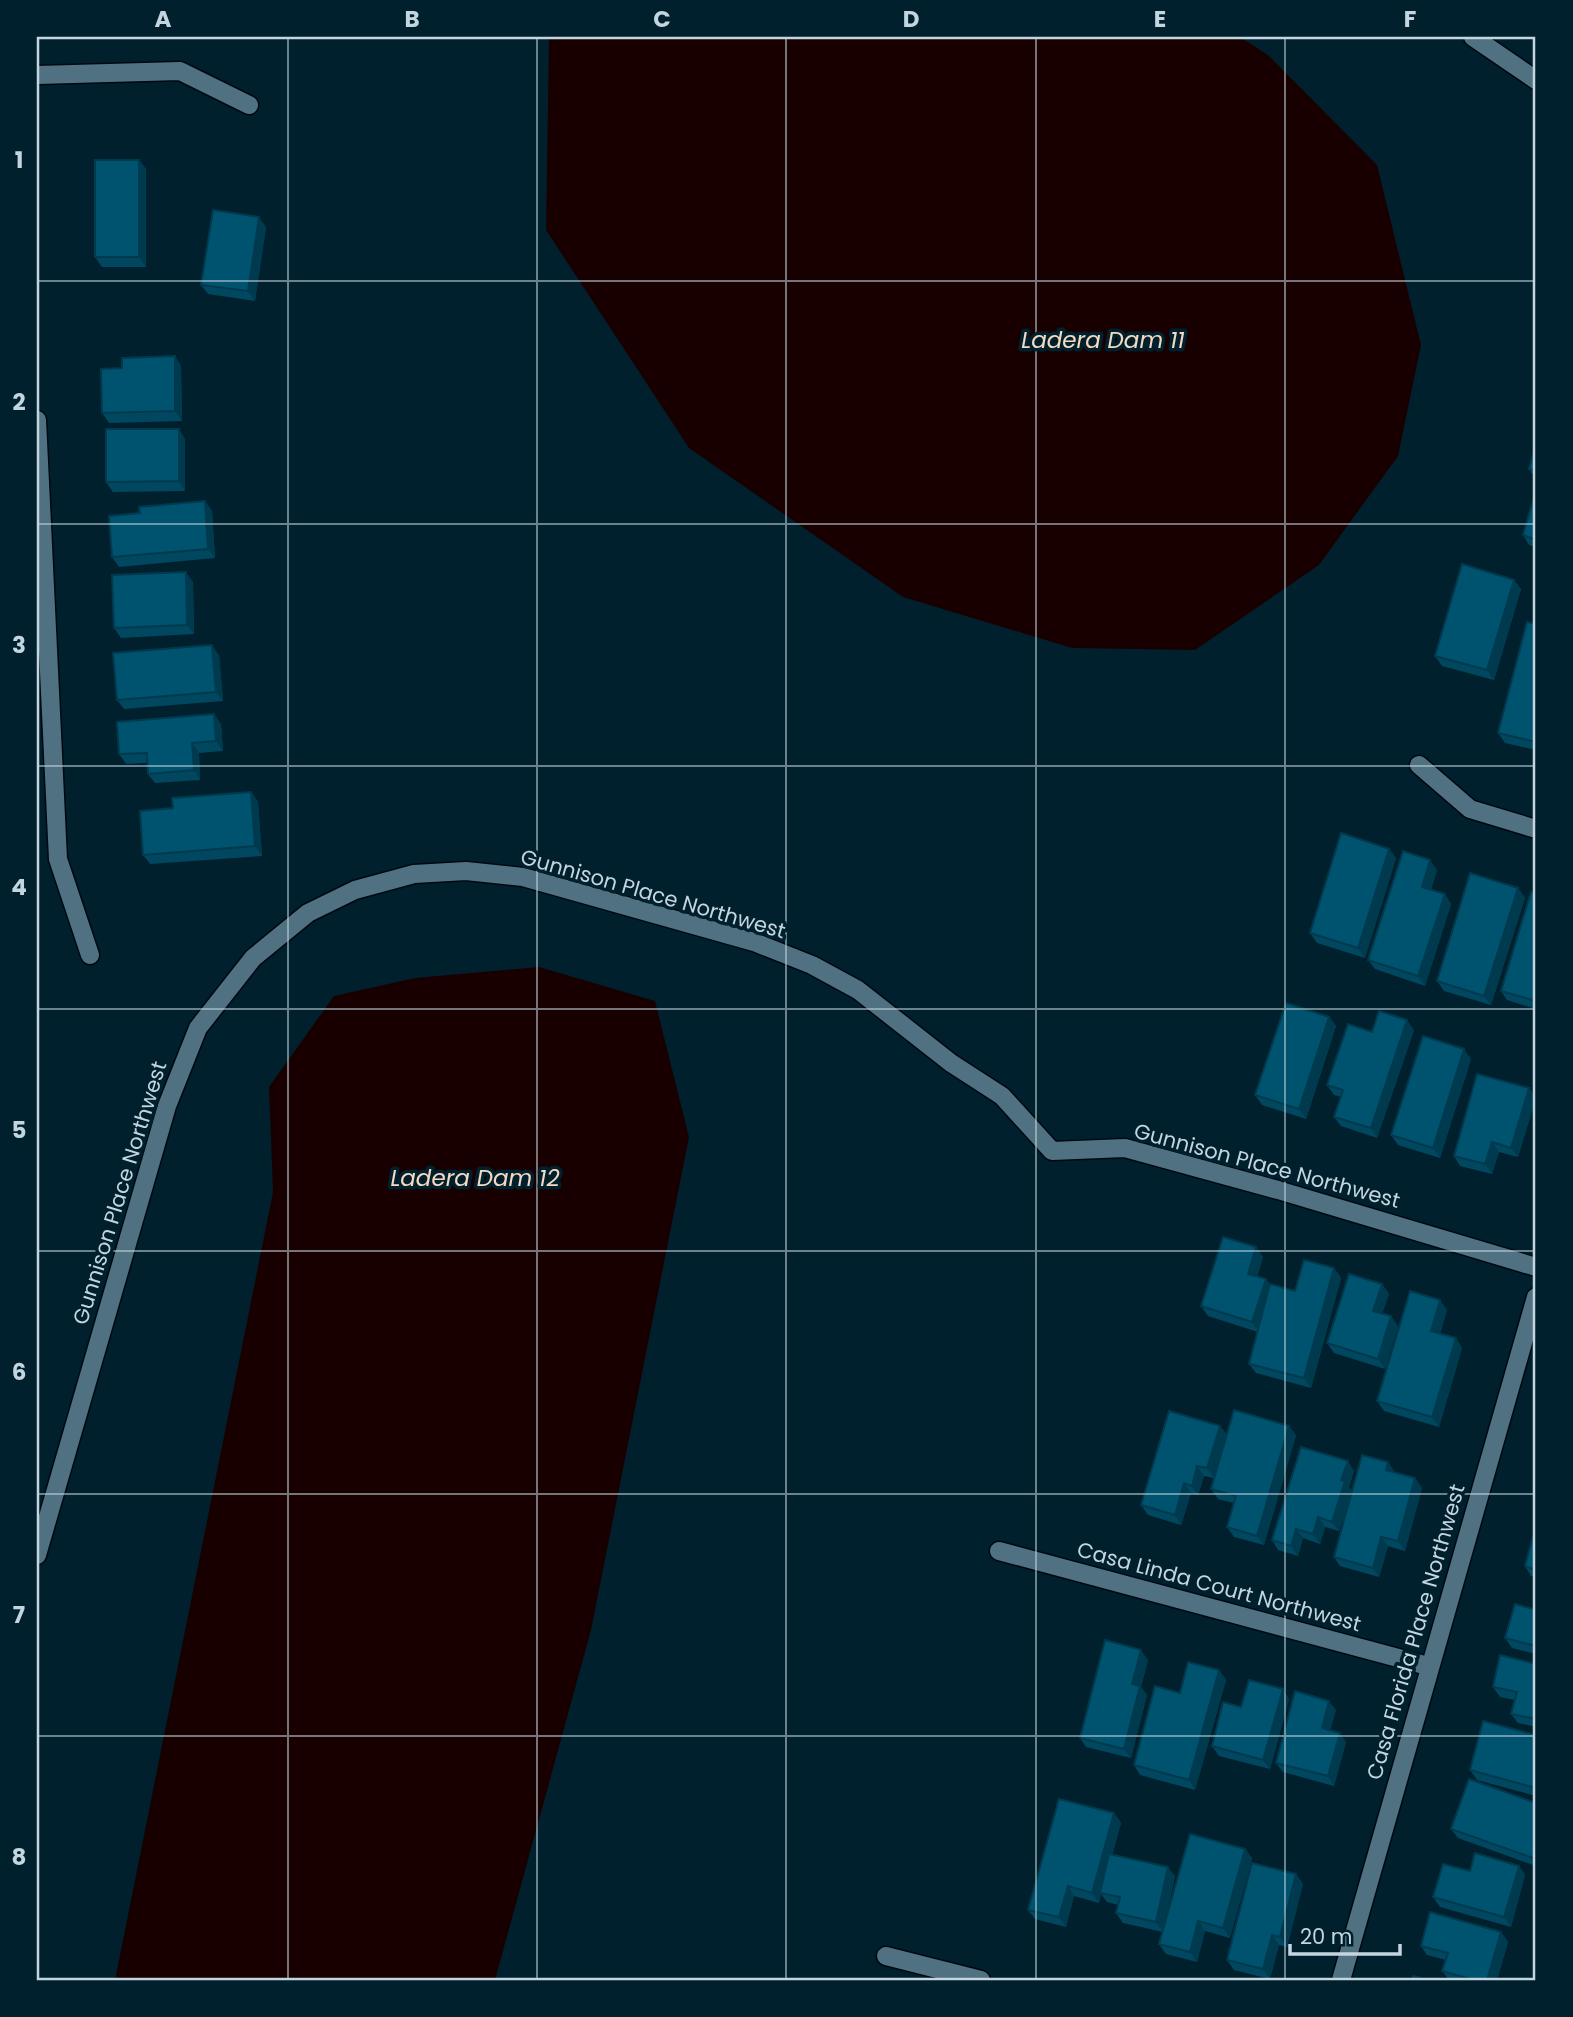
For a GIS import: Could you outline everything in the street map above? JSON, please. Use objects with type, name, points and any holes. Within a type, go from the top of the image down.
[{"type":"street","points":[[1473,37],[1536,80]]},
{"type":"street","points":[[37,75],[180,71],[249,105]]},
{"type":"street","points":[[37,420],[58,859],[90,955]]},
{"type":"street","points":[[1419,765],[1470,809],[1536,829]]},
{"type":"street","name":"Gunnison Place Northwest","points":[[37,1555],[167,1106],[198,1028],[253,958],[308,913],[355,890],[414,874],[466,871],[523,877],[754,942],[812,965],[858,990],[951,1063],[1002,1096],[1052,1151],[1125,1149],[1278,1190],[1536,1268]]},
{"type":"street","name":"Casa Florida Place Northwest","points":[[1341,1980],[1428,1666],[1536,1297]]},
{"type":"street","name":"Casa Linda Court Northwest","points":[[999,1551],[1428,1666]]},
{"type":"street","points":[[886,1956],[981,1980]]},
{"type":"water","name":"Ladera Dam 11","points":[[549,37],[1240,37],[1268,55],[1377,165],[1421,345],[1398,456],[1319,565],[1195,650],[1072,648],[903,597],[689,448],[546,230]]},
{"type":"water","name":"Ladera Dam 12","points":[[539,967],[655,1001],[689,1137],[591,1630],[495,1980],[115,1980],[273,1192],[269,1087],[334,996],[415,978]]},
{"type":"building","points":[[95,160],[139,160],[139,257],[95,257]]},
{"type":"building","points":[[213,210],[259,217],[248,291],[201,285]]},
{"type":"building","points":[[175,356],[175,411],[102,413],[101,369],[122,368],[122,358]]},
{"type":"building","points":[[106,429],[179,429],[179,481],[106,482]]},
{"type":"building","points":[[1536,444],[1536,471],[1529,469]]},
{"type":"building","points":[[1536,490],[1536,540],[1523,535]]},
{"type":"building","points":[[205,501],[208,549],[112,557],[109,516],[140,513],[139,507]]},
{"type":"building","points":[[1462,564],[1514,580],[1487,670],[1435,656]]},
{"type":"building","points":[[186,572],[187,625],[114,628],[112,575]]},
{"type":"building","points":[[1527,622],[1536,624],[1536,742],[1498,733]]},
{"type":"building","points":[[212,645],[216,692],[117,700],[113,653]]},
{"type":"building","points":[[214,714],[216,741],[192,743],[194,770],[148,774],[147,753],[119,754],[117,722]]},
{"type":"building","points":[[251,792],[255,846],[143,855],[140,811],[173,808],[172,798]]},
{"type":"building","points":[[1341,833],[1389,849],[1358,948],[1310,933]]},
{"type":"building","points":[[1403,851],[1430,860],[1422,887],[1445,894],[1418,976],[1368,960]]},
{"type":"building","points":[[1470,873],[1518,888],[1484,996],[1437,981]]},
{"type":"building","points":[[1531,892],[1536,894],[1536,1001],[1501,991]]},
{"type":"building","points":[[1286,1003],[1329,1017],[1299,1109],[1255,1095]]},
{"type":"building","points":[[1379,1011],[1407,1020],[1371,1128],[1334,1117],[1343,1090],[1327,1085],[1348,1024],[1372,1032]]},
{"type":"building","points":[[1423,1036],[1464,1049],[1433,1148],[1391,1135]]},
{"type":"building","points":[[1477,1074],[1529,1088],[1511,1148],[1492,1142],[1485,1164],[1454,1156]]},
{"type":"building","points":[[1223,1237],[1256,1247],[1248,1274],[1266,1279],[1252,1322],[1201,1306]]},
{"type":"building","points":[[1304,1260],[1334,1268],[1304,1378],[1249,1364],[1270,1284],[1295,1291]]},
{"type":"building","points":[[1349,1274],[1382,1284],[1373,1311],[1391,1316],[1378,1359],[1327,1343]]},
{"type":"building","points":[[1410,1291],[1440,1300],[1431,1331],[1456,1338],[1432,1417],[1377,1401]]},
{"type":"building","points":[[1234,1410],[1289,1426],[1257,1536],[1227,1527],[1236,1496],[1211,1489]]},
{"type":"building","points":[[1169,1411],[1220,1426],[1207,1468],[1197,1466],[1192,1486],[1184,1483],[1175,1515],[1141,1505]]},
{"type":"building","points":[[1301,1447],[1348,1461],[1341,1480],[1345,1481],[1332,1522],[1318,1517],[1313,1534],[1296,1529],[1291,1546],[1272,1540]]},
{"type":"building","points":[[1362,1455],[1388,1462],[1386,1470],[1415,1478],[1398,1541],[1381,1537],[1373,1568],[1334,1557]]},
{"type":"building","points":[[1536,1526],[1536,1570],[1525,1566]]},
{"type":"building","points":[[1515,1604],[1536,1610],[1536,1646],[1505,1638]]},
{"type":"building","points":[[1105,1640],[1141,1650],[1132,1684],[1140,1686],[1124,1749],[1080,1738]]},
{"type":"building","points":[[1500,1655],[1536,1664],[1536,1719],[1511,1714],[1517,1692],[1493,1687]]},
{"type":"building","points":[[1188,1662],[1219,1670],[1189,1780],[1134,1765],[1155,1686],[1180,1693]]},
{"type":"building","points":[[1249,1680],[1283,1689],[1263,1760],[1212,1746],[1223,1702],[1241,1707]]},
{"type":"building","points":[[1295,1691],[1329,1701],[1322,1728],[1340,1733],[1328,1776],[1276,1763]]},
{"type":"building","points":[[1483,1721],[1536,1735],[1536,1788],[1470,1770]]},
{"type":"building","points":[[1469,1779],[1536,1803],[1536,1859],[1451,1829]]},
{"type":"building","points":[[1059,1799],[1114,1813],[1092,1893],[1068,1886],[1059,1917],[1028,1910]]},
{"type":"building","points":[[1190,1834],[1245,1849],[1223,1928],[1198,1921],[1190,1952],[1159,1944]]},
{"type":"building","points":[[1475,1853],[1519,1866],[1504,1917],[1433,1897],[1443,1864],[1470,1871]]},
{"type":"building","points":[[1109,1854],[1168,1867],[1156,1922],[1116,1913],[1120,1897],[1100,1893]]},
{"type":"building","points":[[1252,1863],[1296,1874],[1280,1937],[1272,1935],[1263,1969],[1227,1960]]},
{"type":"building","points":[[1430,1912],[1501,1932],[1487,1980],[1474,1980],[1442,1971],[1448,1953],[1421,1946]]},
{"type":"building","points":[[1413,1976],[1427,1980],[1411,1980]]}]
